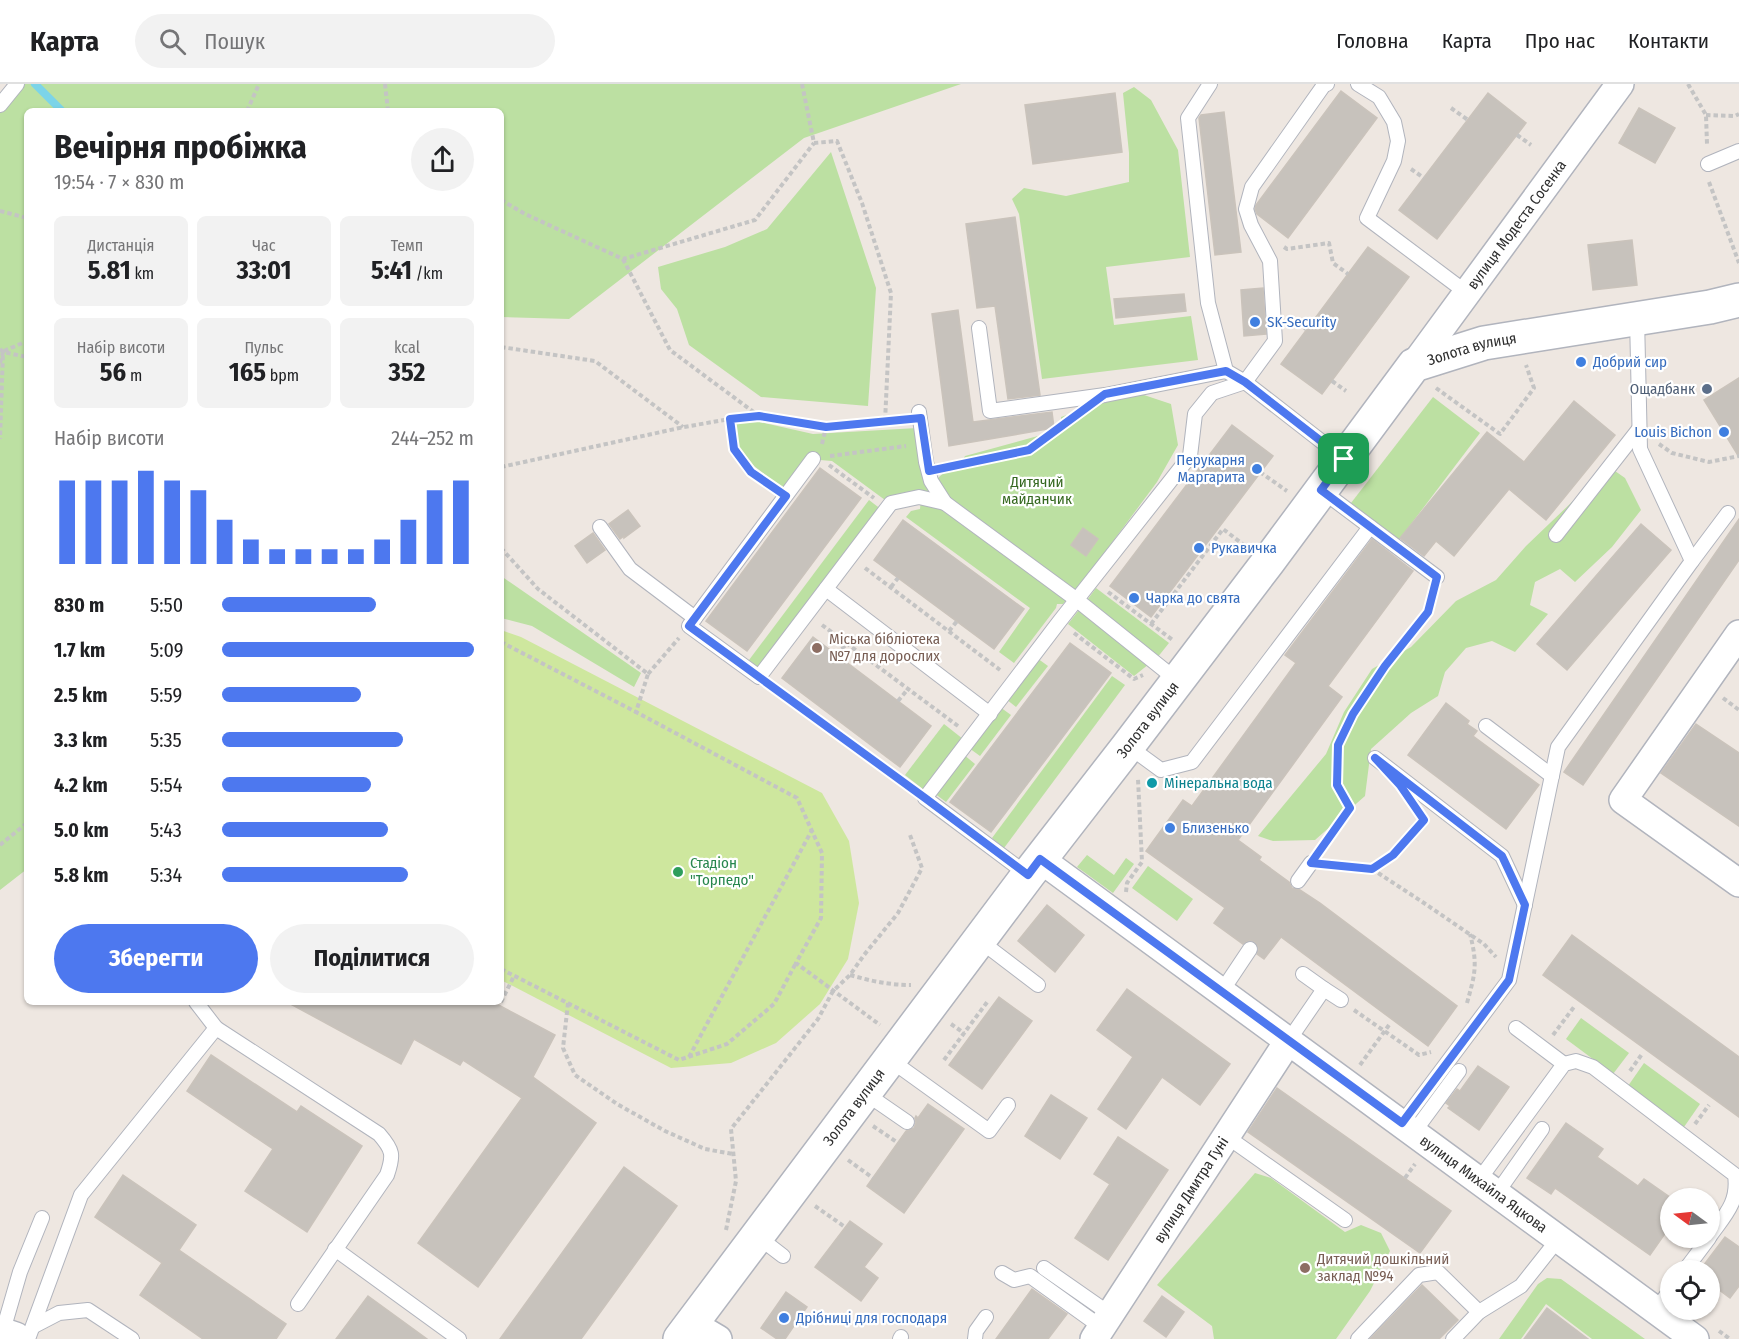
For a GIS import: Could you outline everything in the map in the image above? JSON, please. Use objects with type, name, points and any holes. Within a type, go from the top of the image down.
[{"type":"street","name":"вулиця Модеста Сосенка","points":[[1423,375],[1467,293],[1620,84]]},
{"type":"street","name":"Золота вулиця","points":[[696,1334],[741,1234],[865,1093],[887,1044],[979,940],[1034,867],[1133,757],[1178,681],[1344,459],[1423,375],[1484,343],[1710,307],[1739,300]]},
{"type":"street","points":[[1739,634],[1623,800],[1739,883]]},
{"type":"street","name":"вулиця Михайла Яцкова","points":[[1034,867],[1222,991],[1289,1040],[1412,1138],[1488,1186],[1559,1238],[1660,1298]]},
{"type":"street","name":"вулиця Дмитра Гуні","points":[[1102,1327],[1289,1040]]},
{"type":"street","name":"вулиця Михайла Яцкова","points":[[1679,1320],[1695,1339]]},
{"type":"lane","points":[[0,105],[17,84]]},
{"type":"lane","points":[[1210,84],[1188,118],[1208,303],[1226,371]]},
{"type":"lane","points":[[1034,867],[925,798],[1059,621],[1190,456],[1195,414],[1212,393],[1245,382],[1275,341],[1270,261],[1251,225],[1246,209],[1252,187],[1324,85],[1327,84]]},
{"type":"lane","points":[[1358,84],[1379,97],[1394,122],[1398,141],[1394,161],[1367,218],[1467,293]]},
{"type":"lane","points":[[1708,164],[1739,152]]},
{"type":"lane","points":[[1637,318],[1640,449],[1692,561]]},
{"type":"lane","points":[[979,328],[990,411],[1105,394],[1226,371],[1245,382],[1344,459]]},
{"type":"lane","points":[[920,415],[931,481],[945,503],[1077,600],[1178,681]]},
{"type":"lane","points":[[1556,535],[1639,429]]},
{"type":"lane","points":[[692,622],[816,458]]},
{"type":"lane","points":[[1321,490],[1437,577]]},
{"type":"lane","points":[[600,527],[630,569],[759,677],[891,503],[919,497],[945,503]]},
{"type":"lane","points":[[1412,1138],[1509,980],[1558,747],[1728,513]]},
{"type":"lane","points":[[1133,757],[1161,770],[1192,762],[1370,527]]},
{"type":"lane","points":[[826,589],[990,714]]},
{"type":"lane","points":[[1486,726],[1552,776]]},
{"type":"lane","points":[[1375,758],[1502,856],[1525,905]]},
{"type":"lane","points":[[1298,881],[1311,863]]},
{"type":"lane","points":[[979,940],[1038,986]]},
{"type":"lane","points":[[1222,991],[1250,949]]},
{"type":"lane","points":[[1303,974],[1341,1000]]},
{"type":"lane","points":[[1289,1040],[1324,989]]},
{"type":"lane","points":[[198,1005],[216,1028],[379,1134],[389,1145],[392,1160],[387,1175],[298,1304]]},
{"type":"lane","points":[[16,1334],[81,1195],[216,1028]]},
{"type":"lane","points":[[1516,1028],[1564,1064]]},
{"type":"lane","points":[[887,1044],[989,1131],[1008,1105]]},
{"type":"lane","points":[[1488,1186],[1564,1064],[1576,1061],[1593,1068],[1736,1175],[1738,1187],[1736,1200],[1720,1222]]},
{"type":"lane","points":[[1412,1138],[1459,1071]]},
{"type":"lane","points":[[865,1093],[907,1122]]},
{"type":"lane","points":[[1488,1186],[1542,1129]]},
{"type":"lane","points":[[1226,1136],[1345,1220]]},
{"type":"lane","points":[[16,1334],[20,1272],[42,1218]]},
{"type":"lane","points":[[741,1234],[783,1256]]},
{"type":"lane","points":[[1453,1339],[1479,1312],[1521,1286],[1559,1238]]},
{"type":"lane","points":[[335,1249],[459,1339]]},
{"type":"lane","points":[[1044,1268],[1102,1327]]},
{"type":"lane","points":[[1358,1339],[1419,1275],[1438,1272],[1479,1312]]},
{"type":"lane","points":[[1002,1273],[1014,1280],[1030,1276],[1102,1327]]},
{"type":"lane","points":[[16,1334],[59,1313],[88,1310],[132,1339]]},
{"type":"lane","points":[[975,1339],[976,1331],[986,1317]]},
{"type":"path","points":[[248,108],[259,84]]},
{"type":"path","points":[[385,84],[388,108]]},
{"type":"path","points":[[802,84],[814,143]]},
{"type":"path","points":[[1451,108],[1468,120]]},
{"type":"path","points":[[1706,115],[1735,116],[1739,114]]},
{"type":"path","points":[[1517,135],[1531,145]]},
{"type":"path","points":[[623,260],[755,220],[814,143],[837,141],[862,203],[891,293],[885,422]]},
{"type":"path","points":[[1406,165],[1424,178]]},
{"type":"path","points":[[504,202],[623,260],[670,350],[759,416]]},
{"type":"path","points":[[0,211],[24,217]]},
{"type":"path","points":[[1251,225],[1287,249],[1329,243],[1333,263],[1347,274]]},
{"type":"path","points":[[1291,319],[1306,329]]},
{"type":"path","points":[[2,350],[24,342]]},
{"type":"path","points":[[504,347],[595,362],[684,427]]},
{"type":"path","points":[[2,350],[24,356]]},
{"type":"path","points":[[0,363],[2,350]]},
{"type":"path","points":[[0,439],[2,350]]},
{"type":"path","points":[[1423,375],[1500,434],[1534,388],[1526,365]]},
{"type":"path","points":[[1332,381],[1346,392]]},
{"type":"path","points":[[929,471],[1029,450],[1105,394]]},
{"type":"path","points":[[504,466],[730,419],[759,416],[826,427],[885,422],[920,415]]},
{"type":"path","points":[[730,419],[734,449],[751,472],[786,496]]},
{"type":"path","points":[[1639,429],[1672,453],[1709,462],[1739,456]]},
{"type":"path","points":[[816,458],[924,444]]},
{"type":"path","points":[[1260,472],[1289,493]]},
{"type":"path","points":[[850,480],[875,498]]},
{"type":"path","points":[[1151,624],[1203,552],[1223,529],[1247,548]]},
{"type":"path","points":[[504,551],[538,589],[648,674]]},
{"type":"path","points":[[850,556],[1015,681]]},
{"type":"path","points":[[1437,577],[1428,612],[1385,666],[1353,714],[1338,745],[1337,785],[1350,808],[1311,863],[1372,869],[1484,944],[1499,960],[1500,950]]},
{"type":"path","points":[[891,587],[898,578]]},
{"type":"path","points":[[1092,580],[1130,605],[1176,642]]},
{"type":"path","points":[[807,614],[972,737]]},
{"type":"path","points":[[949,631],[957,621]]},
{"type":"path","points":[[1059,621],[1134,680]]},
{"type":"path","points":[[636,712],[648,674],[692,622]]},
{"type":"path","points":[[837,655],[847,643]]},
{"type":"path","points":[[504,644],[797,798],[822,853],[821,918],[774,1004],[727,1044],[679,1060],[504,971]]},
{"type":"path","points":[[759,677],[925,798]]},
{"type":"path","points":[[898,701],[908,689]]},
{"type":"path","points":[[1127,883],[1142,862],[1133,757]]},
{"type":"path","points":[[1372,869],[1393,855],[1414,833],[1424,820],[1418,811]]},
{"type":"path","points":[[0,845],[24,825]]},
{"type":"path","points":[[688,1057],[812,830]]},
{"type":"path","points":[[741,1234],[731,1130],[818,1019],[833,991],[850,975],[898,913],[921,868],[910,835]]},
{"type":"path","points":[[1466,1007],[1476,973],[1470,934]]},
{"type":"path","points":[[796,963],[833,991],[887,1044]]},
{"type":"path","points":[[850,975],[873,982],[896,985],[919,984]]},
{"type":"path","points":[[504,995],[514,976]]},
{"type":"path","points":[[1341,1000],[1419,1055],[1429,1054],[1437,1044]]},
{"type":"path","points":[[944,1060],[988,1001]]},
{"type":"path","points":[[568,1003],[563,1048],[575,1075],[617,1104],[665,1131],[705,1149],[733,1154]]},
{"type":"path","points":[[1544,1048],[1574,1007]]},
{"type":"path","points":[[948,1022],[964,1033]]},
{"type":"path","points":[[1360,1065],[1389,1025]]},
{"type":"path","points":[[873,1125],[898,1143]]},
{"type":"path","points":[[1405,1178],[1412,1138]]},
{"type":"path","points":[[848,1160],[873,1178]]},
{"type":"path","points":[[814,1205],[845,1227]]},
{"type":"green space","points":[[10,84],[961,84],[804,138],[569,319],[504,317],[504,108],[24,108],[24,871],[0,890],[0,97]]},
{"type":"green space","points":[[1134,87],[1151,100],[1178,150],[1190,257],[1106,267],[1114,325],[1191,316],[1198,360],[1042,379],[1019,214],[1012,199],[1024,188],[1066,196],[1129,182],[1129,153],[1123,93]]},
{"type":"green space","points":[[831,152],[876,288],[868,406],[761,397],[689,345],[677,309],[661,289],[658,267],[725,247],[767,229]]},
{"type":"green space","name":"Дитячий майданчик","points":[[1138,393],[1171,404],[1178,445],[1157,482],[1082,583],[1063,604],[1057,604],[1014,663],[999,652],[1030,608],[906,517],[911,511],[920,509],[921,500],[926,494],[885,500],[832,461],[808,459],[782,488],[754,466],[738,446],[736,424],[751,420],[813,434],[917,428],[938,496],[938,478],[954,463],[961,462],[965,456],[1056,431],[1062,428],[1061,417]]},
{"type":"green space","points":[[1433,397],[1480,433],[1399,540],[1351,503]]},
{"type":"green space","points":[[1615,471],[1625,478],[1641,510],[1612,547],[1575,582],[1560,569],[1535,582],[1530,605],[1548,614],[1515,652],[1492,641],[1466,648],[1445,672],[1438,696],[1411,713],[1371,749],[1365,796],[1315,840],[1273,841],[1258,836],[1326,754],[1344,712],[1372,669],[1411,647],[1456,601],[1496,580],[1526,546],[1573,501]]},
{"type":"green space","points":[[869,500],[882,510],[761,670],[749,660]]},
{"type":"green space","points":[[504,578],[641,673],[634,687],[532,626],[504,619]]},
{"type":"green space","points":[[1096,588],[1169,643],[1157,658],[1085,603]]},
{"type":"green space","points":[[1079,610],[1149,664],[1134,676],[1068,624]]},
{"type":"green space","name":"Стадіон \"Торпедо\"","points":[[504,631],[521,637],[822,793],[849,841],[859,903],[848,959],[820,1004],[776,1043],[731,1063],[671,1068],[504,982]]},
{"type":"green space","points":[[1037,658],[1048,666],[1016,707],[1006,699]]},
{"type":"green space","points":[[1112,676],[1125,685],[1004,848],[992,838]]},
{"type":"green space","points":[[1000,707],[1011,715],[980,756],[969,748]]},
{"type":"green space","points":[[944,724],[963,739],[924,790],[905,775]]},
{"type":"green space","points":[[963,754],[975,764],[946,802],[934,793]]},
{"type":"green space","points":[[1087,855],[1114,875],[1126,858],[1134,864],[1113,893],[1077,867]]},
{"type":"green space","points":[[1148,866],[1193,899],[1177,921],[1132,888]]},
{"type":"green space","points":[[1581,1018],[1629,1053],[1613,1074],[1566,1039]]},
{"type":"green space","points":[[1644,1063],[1700,1104],[1684,1127],[1628,1086]]},
{"type":"green space","points":[[1255,1173],[1271,1178],[1345,1232],[1361,1225],[1381,1233],[1390,1251],[1370,1291],[1336,1339],[1214,1339],[1212,1326],[1157,1285]]},
{"type":"green space","points":[[1547,1278],[1561,1279],[1645,1339],[1592,1339],[1546,1304],[1521,1339],[1499,1339],[1538,1284]]},
{"type":"building","points":[[1341,91],[1377,118],[1288,238],[1257,214],[1256,205]]},
{"type":"building","points":[[1115,93],[1122,152],[1033,164],[1025,105]]},
{"type":"building","points":[[1488,93],[1526,123],[1437,239],[1399,210]]},
{"type":"building","points":[[1639,108],[1675,128],[1655,163],[1619,143]]},
{"type":"building","points":[[1224,112],[1241,252],[1215,255],[1199,118],[1201,115]]},
{"type":"building","points":[[1015,217],[1040,395],[1008,399],[995,306],[977,308],[966,224]]},
{"type":"building","points":[[1632,240],[1637,285],[1593,290],[1588,245]]},
{"type":"building","points":[[1368,247],[1409,277],[1322,394],[1281,364]]},
{"type":"building","points":[[1263,288],[1266,334],[1244,336],[1241,290]]},
{"type":"building","points":[[1184,294],[1186,311],[1116,318],[1114,299]]},
{"type":"building","points":[[958,310],[973,422],[1052,412],[1054,428],[949,446],[932,314]]},
{"type":"building","points":[[1739,378],[1739,457],[1704,400]]},
{"type":"building","points":[[1574,401],[1615,435],[1546,520],[1509,489],[1454,556],[1436,541],[1424,556],[1400,538],[1487,432],[1524,462]]},
{"type":"building","points":[[1232,425],[1273,456],[1151,617],[1110,586]]},
{"type":"building","points":[[820,468],[861,498],[747,651],[706,621]]},
{"type":"building","points":[[628,510],[640,526],[620,539],[609,524]]},
{"type":"building","points":[[1739,519],[1739,560],[1583,785],[1564,772]]},
{"type":"building","points":[[903,520],[1024,609],[994,649],[874,560]]},
{"type":"building","points":[[1641,524],[1671,550],[1567,670],[1537,644]]},
{"type":"building","points":[[1083,528],[1098,539],[1086,556],[1071,545]]},
{"type":"building","points":[[593,533],[605,550],[587,563],[575,546]]},
{"type":"building","points":[[1372,539],[1413,571],[1328,686],[1342,697],[1238,840],[1261,857],[1259,860],[1289,882],[1292,888],[1300,890],[1320,903],[1457,1006],[1428,1046],[1281,937],[1264,959],[1257,954],[1259,949],[1255,942],[1250,940],[1243,944],[1214,923],[1225,908],[1146,851],[1183,800],[1192,806],[1296,663],[1285,655]]},
{"type":"building","points":[[813,637],[931,726],[900,767],[782,678]]},
{"type":"building","points":[[1070,643],[1111,673],[991,832],[950,802]]},
{"type":"building","points":[[1446,703],[1469,721],[1467,724],[1477,731],[1473,736],[1539,785],[1506,829],[1408,755]]},
{"type":"building","points":[[1696,724],[1739,753],[1739,826],[1661,773]]},
{"type":"building","points":[[1047,905],[1084,935],[1055,972],[1018,941]]},
{"type":"building","points":[[1572,935],[1739,1057],[1739,1117],[1543,975]]},
{"type":"building","points":[[1127,989],[1230,1064],[1200,1105],[1162,1077],[1126,1129],[1098,1109],[1133,1057],[1097,1030]]},
{"type":"building","points":[[999,997],[1032,1021],[982,1089],[949,1065]]},
{"type":"building","points":[[293,1005],[499,1005],[555,1035],[533,1077],[596,1123],[478,1287],[418,1243],[522,1098],[463,1060],[460,1065],[414,1039],[401,1064]]},
{"type":"building","points":[[211,1055],[297,1112],[301,1106],[362,1146],[307,1232],[245,1191],[273,1149],[187,1091]]},
{"type":"building","points":[[1478,1066],[1509,1087],[1479,1130],[1448,1108],[1450,1106],[1446,1103],[1457,1089],[1460,1091]]},
{"type":"building","points":[[1277,1088],[1451,1211],[1420,1253],[1248,1132]]},
{"type":"building","points":[[1051,1095],[1087,1118],[1060,1159],[1025,1136]]},
{"type":"building","points":[[928,1104],[964,1129],[904,1213],[867,1186],[906,1131],[914,1128],[916,1116],[918,1118]]},
{"type":"building","points":[[1566,1123],[1603,1149],[1597,1157],[1638,1186],[1644,1179],[1660,1190],[1660,1241],[1650,1255],[1555,1188],[1551,1194],[1527,1178]]},
{"type":"building","points":[[1118,1137],[1168,1170],[1108,1260],[1075,1238],[1110,1184],[1094,1174]]},
{"type":"building","points":[[624,1167],[677,1206],[581,1339],[500,1339]]},
{"type":"building","points":[[123,1175],[196,1225],[179,1250],[286,1324],[276,1339],[203,1339],[140,1295],[162,1263],[95,1217]]},
{"type":"building","points":[[850,1221],[882,1244],[864,1267],[878,1278],[861,1301],[815,1267]]},
{"type":"building","points":[[1725,1237],[1739,1247],[1739,1286],[1730,1298],[1720,1290],[1720,1260],[1708,1260],[1717,1248],[1720,1248],[1720,1244]]},
{"type":"building","points":[[1422,1285],[1458,1320],[1439,1339],[1370,1339]]},
{"type":"building","points":[[1032,1289],[1067,1314],[1048,1339],[996,1339]]},
{"type":"building","name":"Дрібниці для господаря","points":[[786,1292],[807,1307],[785,1339],[777,1339],[761,1328]]},
{"type":"building","points":[[368,1296],[427,1339],[336,1339]]},
{"type":"building","points":[[1162,1296],[1184,1312],[1166,1337],[1144,1321]]},
{"type":"building","points":[[1547,1308],[1588,1339],[1524,1339]]},
{"type":"waterway","points":[[35,84],[59,108]]},
{"type":"place","name":"SK-Security","points":[[1255,322]]},
{"type":"place","name":"Добрий сир","points":[[1581,362]]},
{"type":"place","name":"Ощадбанк","points":[[1707,389]]},
{"type":"place","name":"Louis Bichon","points":[[1724,432]]},
{"type":"place","name":"Перукарня Маргарита","points":[[1257,469]]},
{"type":"place","name":"Рукавичка","points":[[1199,548]]},
{"type":"place","name":"Чарка до свята","points":[[1134,598]]},
{"type":"place","name":"Міська бібліотека №7 для дорослих","points":[[817,648]]},
{"type":"place","name":"Мінеральна вода","points":[[1152,783]]},
{"type":"place","name":"Близенько","points":[[1170,828]]},
{"type":"place","name":"Стадіон \"Торпедо\"","points":[[678,872]]},
{"type":"place","name":"Дитячий дошкільний заклад №94","points":[[1305,1268]]},
{"type":"place","name":"Дрібниці для господаря","points":[[784,1318]]},
{"type":"route","points":[[1226,371],[1245,382],[1344,459],[1321,490],[1437,577],[1428,612],[1385,666],[1353,714],[1338,745],[1337,785],[1350,808],[1311,863],[1372,869],[1393,855],[1424,820],[1400,785],[1375,758],[1502,856],[1525,905],[1509,980],[1402,1123],[1040,859],[1028,875],[689,626],[786,496],[751,472],[734,449],[730,419],[759,416],[826,427],[921,418],[929,471],[1029,450],[1105,394],[1226,371]]}]
